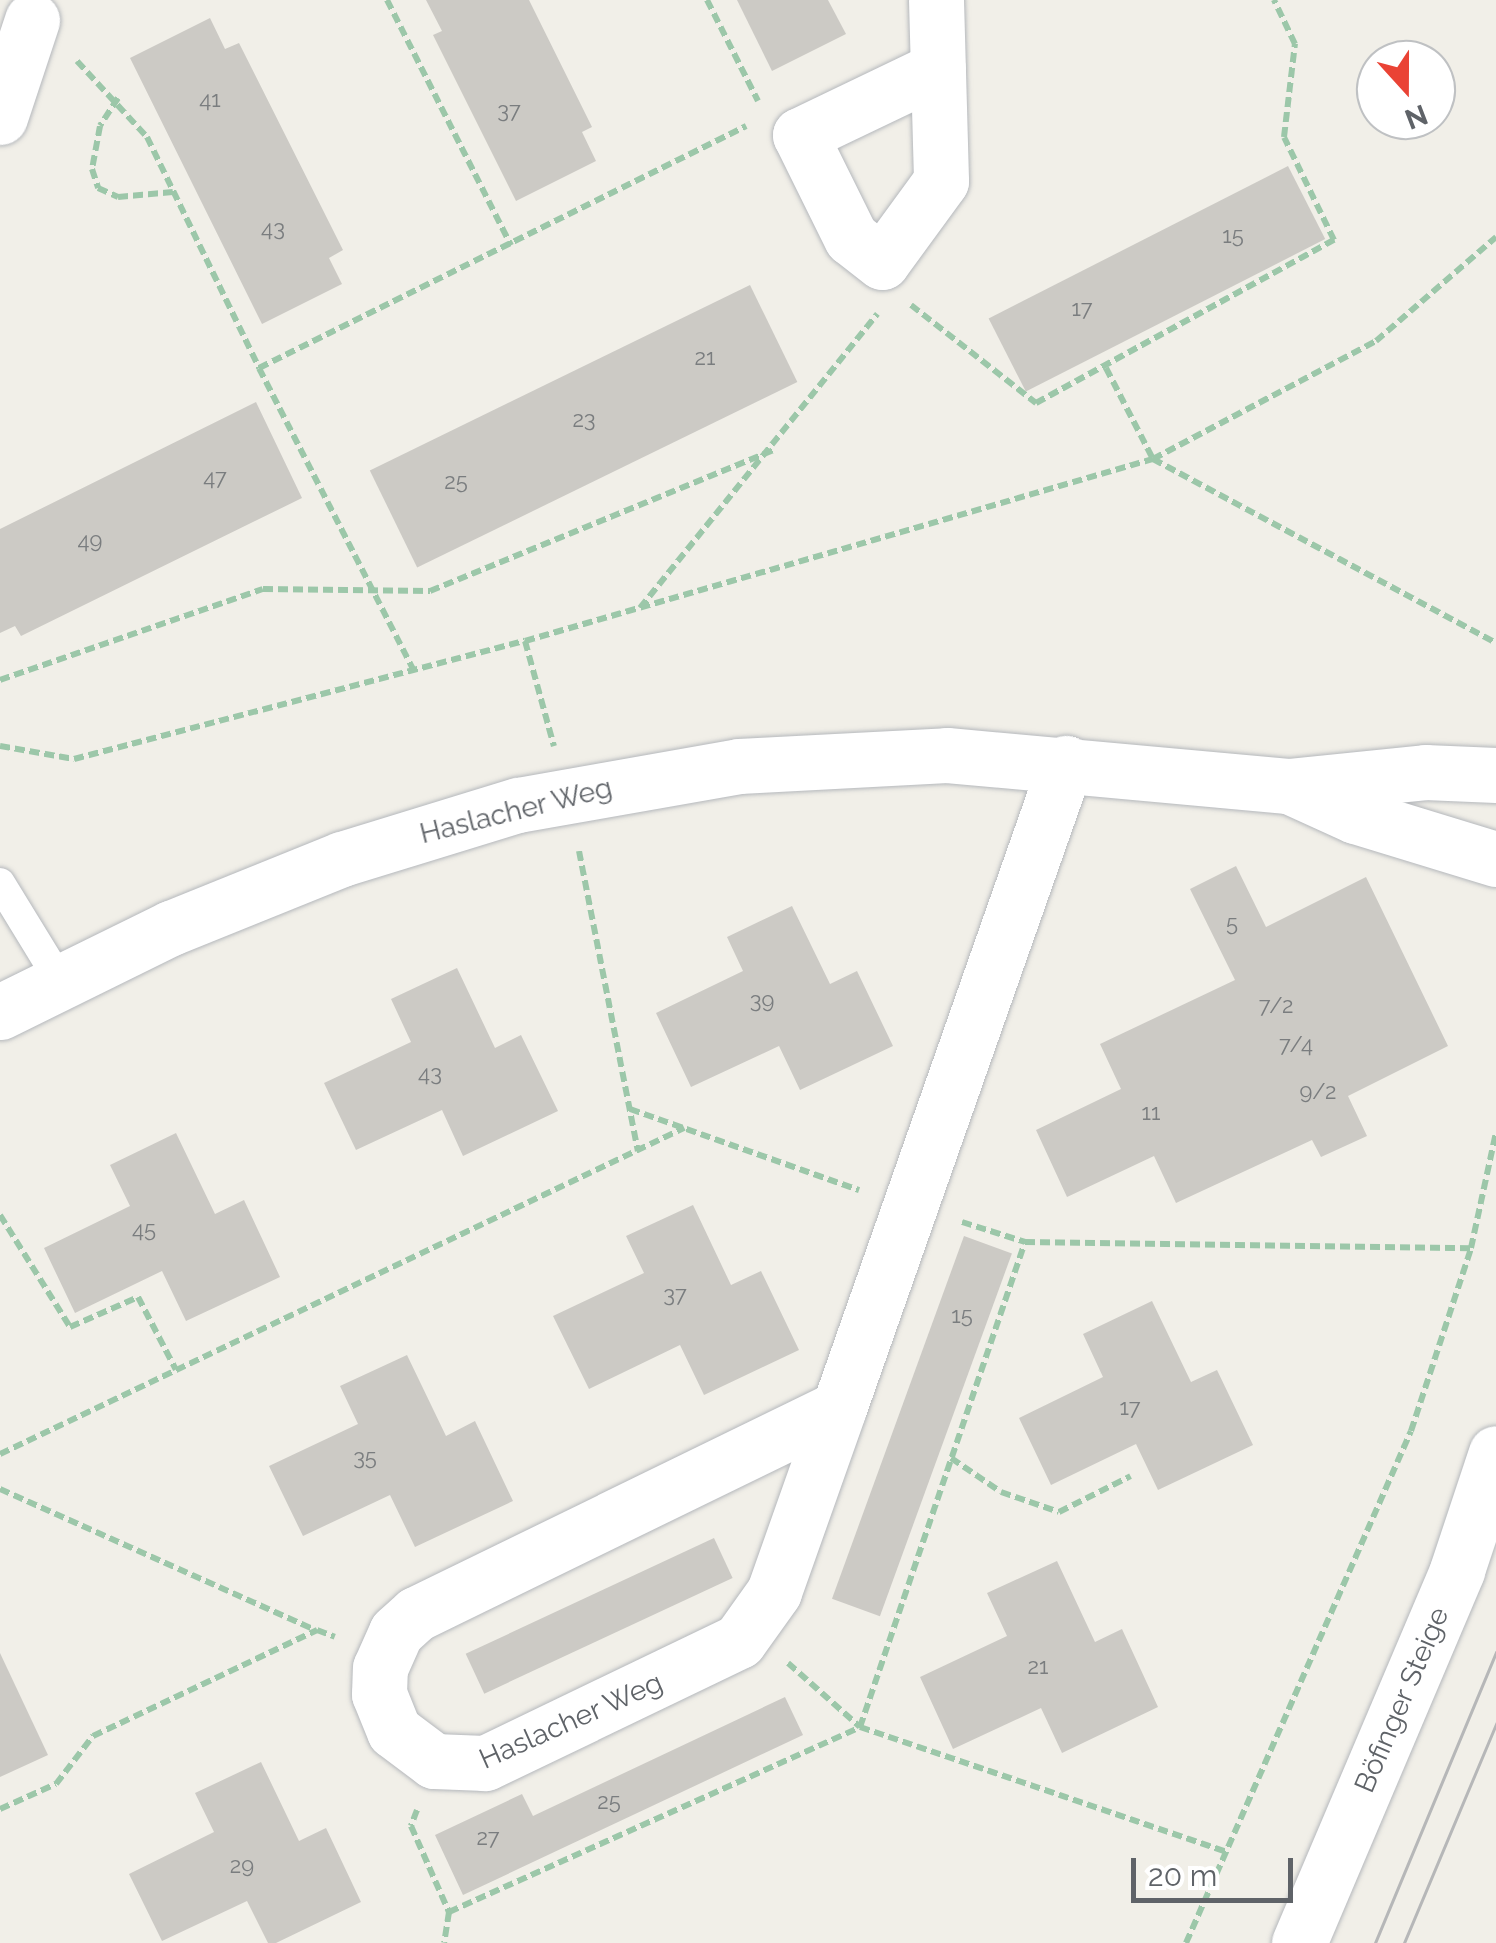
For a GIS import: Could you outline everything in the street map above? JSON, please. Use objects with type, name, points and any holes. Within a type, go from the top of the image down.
[{"type":"street","points":[[936,0],[938,69],[941,180],[888,277],[851,238],[800,136],[938,69]]},
{"type":"street","points":[[0,117],[33,19]]},
{"type":"street","name":"Haslacher Weg","points":[[0,1012],[60,981],[342,859],[565,794],[795,760],[912,754],[1066,763],[1288,786],[1425,772],[1496,775]]},
{"type":"street","name":"Haslacher Weg","points":[[434,1762],[472,1766],[497,1758],[708,1659],[751,1631],[774,1592],[1066,763]]},
{"type":"street","name":"Haslacher Weg","points":[[1288,786],[1354,816],[1496,860]]},
{"type":"street","points":[[434,1762],[411,1749],[386,1719],[379,1694],[384,1655],[396,1632],[428,1607],[840,1408]]},
{"type":"street","name":"Böfinger Steige","points":[[1299,1943],[1458,1570],[1496,1453]]},
{"type":"lane","points":[[0,883],[60,981]]},
{"type":"path","points":[[387,0],[512,245]]},
{"type":"path","points":[[259,368],[766,116],[707,0]]},
{"type":"path","points":[[640,609],[774,450],[888,277],[1036,403],[1334,240],[1284,138],[1295,44],[1274,0]]},
{"type":"path","points":[[118,98],[100,126],[92,168],[98,188],[118,197],[173,192]]},
{"type":"path","points":[[126,108],[173,192],[414,671]]},
{"type":"path","points":[[0,746],[74,759],[525,642],[1153,459],[1376,341],[1496,238]]},
{"type":"path","points":[[1106,368],[1153,459],[1496,643]]},
{"type":"path","points":[[0,680],[263,589],[430,591],[774,450]]},
{"type":"path","points":[[525,642],[565,794],[638,1151]]},
{"type":"path","points":[[630,1109],[1025,1242],[1471,1248]]},
{"type":"path","points":[[0,1454],[686,1128]]},
{"type":"path","points":[[1186,1943],[1411,1431],[1471,1248],[1496,1132]]},
{"type":"path","points":[[0,1215],[70,1327],[138,1296],[176,1370]]},
{"type":"path","points":[[951,1458],[1001,1492],[1059,1512],[1132,1476]]},
{"type":"path","points":[[0,1489],[316,1630],[384,1655]]},
{"type":"path","points":[[0,1808],[56,1784],[93,1736],[316,1630]]},
{"type":"path","points":[[751,1631],[860,1727],[1227,1852]]},
{"type":"path","points":[[434,1762],[412,1826],[449,1912],[444,1943]]},
{"type":"building","points":[[426,0],[529,0],[592,127],[582,132],[596,161],[516,201],[433,35],[442,31]]},
{"type":"building","points":[[737,0],[828,0],[846,34],[772,71]]},
{"type":"building","points":[[210,18],[225,49],[239,43],[343,250],[329,258],[342,284],[262,324],[130,58]]},
{"type":"building","points":[[1288,166],[1325,239],[1026,392],[989,319]]},
{"type":"building","points":[[750,285],[797,382],[417,568],[370,470]]},
{"type":"building","points":[[256,402],[302,498],[21,636],[15,626],[0,633],[0,529]]},
{"type":"building","points":[[1236,866],[1266,927],[1366,877],[1448,1046],[1348,1096],[1367,1136],[1321,1157],[1312,1140],[1176,1203],[1154,1156],[1067,1197],[1036,1130],[1121,1089],[1100,1044],[1235,980],[1190,889]]},
{"type":"building","points":[[792,906],[830,984],[857,971],[893,1046],[800,1090],[779,1046],[691,1087],[656,1013],[743,971],[727,937]]},
{"type":"building","points":[[457,968],[495,1048],[521,1035],[558,1111],[463,1156],[442,1110],[356,1150],[324,1083],[411,1042],[391,999]]},
{"type":"building","points":[[176,1133],[215,1214],[244,1200],[280,1277],[186,1321],[162,1271],[75,1313],[44,1248],[130,1206],[110,1165]]},
{"type":"building","points":[[693,1205],[731,1285],[761,1271],[799,1350],[704,1395],[680,1345],[589,1389],[553,1316],[644,1273],[626,1236]]},
{"type":"building","points":[[964,1236],[1012,1253],[880,1616],[832,1599]]},
{"type":"building","points":[[1152,1301],[1191,1382],[1217,1370],[1253,1445],[1158,1490],[1136,1444],[1051,1485],[1019,1418],[1103,1377],[1083,1334]]},
{"type":"building","points":[[407,1355],[446,1436],[475,1421],[513,1501],[415,1547],[390,1495],[303,1536],[269,1466],[358,1424],[340,1386]]},
{"type":"building","points":[[714,1538],[733,1578],[484,1694],[466,1654]]},
{"type":"building","points":[[1057,1561],[1095,1642],[1122,1629],[1158,1707],[1062,1753],[1041,1708],[953,1749],[920,1677],[1007,1636],[987,1593]]},
{"type":"building","points":[[0,1653],[48,1755],[0,1777]]},
{"type":"building","points":[[785,1697],[803,1735],[463,1895],[435,1835],[522,1794],[533,1816]]},
{"type":"building","points":[[261,1762],[299,1841],[326,1828],[361,1902],[276,1943],[268,1943],[247,1901],[162,1941],[129,1874],[214,1832],[195,1793]]},
{"type":"tram line","points":[[1375,1943],[1496,1652]]},
{"type":"tram line","points":[[1404,1943],[1496,1724]]}]
